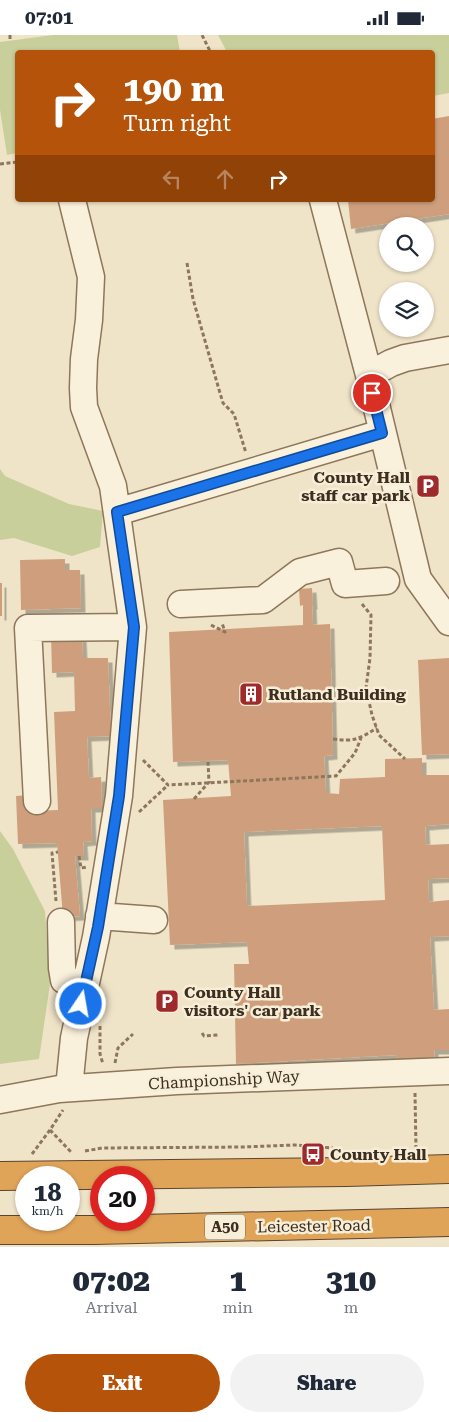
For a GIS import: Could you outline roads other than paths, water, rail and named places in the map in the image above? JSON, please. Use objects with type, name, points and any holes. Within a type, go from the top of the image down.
[{"type":"highway","points":[[0,1176],[449,1169]]},
{"type":"highway","name":"Leicester Road","points":[[0,1230],[95,1239],[449,1222]]},
{"type":"street","points":[[72,202],[91,277],[84,359],[84,407],[113,487],[134,627],[119,796],[99,916],[74,1038],[73,1088]]},
{"type":"street","points":[[324,202],[369,375],[418,579],[449,622]]},
{"type":"street","points":[[369,375],[405,358],[449,350]]},
{"type":"street","points":[[117,512],[382,433]]},
{"type":"street","points":[[182,604],[263,600],[300,572],[339,562],[345,585],[386,581]]},
{"type":"street","points":[[37,801],[28,628],[134,627]]},
{"type":"street","points":[[99,916],[154,920]]},
{"type":"street","points":[[61,922],[64,980],[85,985]]},
{"type":"street","name":"Championship Way","points":[[0,1100],[59,1089],[178,1081],[449,1071]]},
{"type":"place","name":"County Hall staff car park","points":[[428,486]]},
{"type":"place","name":"Rutland Building","points":[[251,694]]},
{"type":"place","name":"County Hall visitors' car park","points":[[167,1001]]},
{"type":"place","name":"County Hall","points":[[313,1154]]}]
